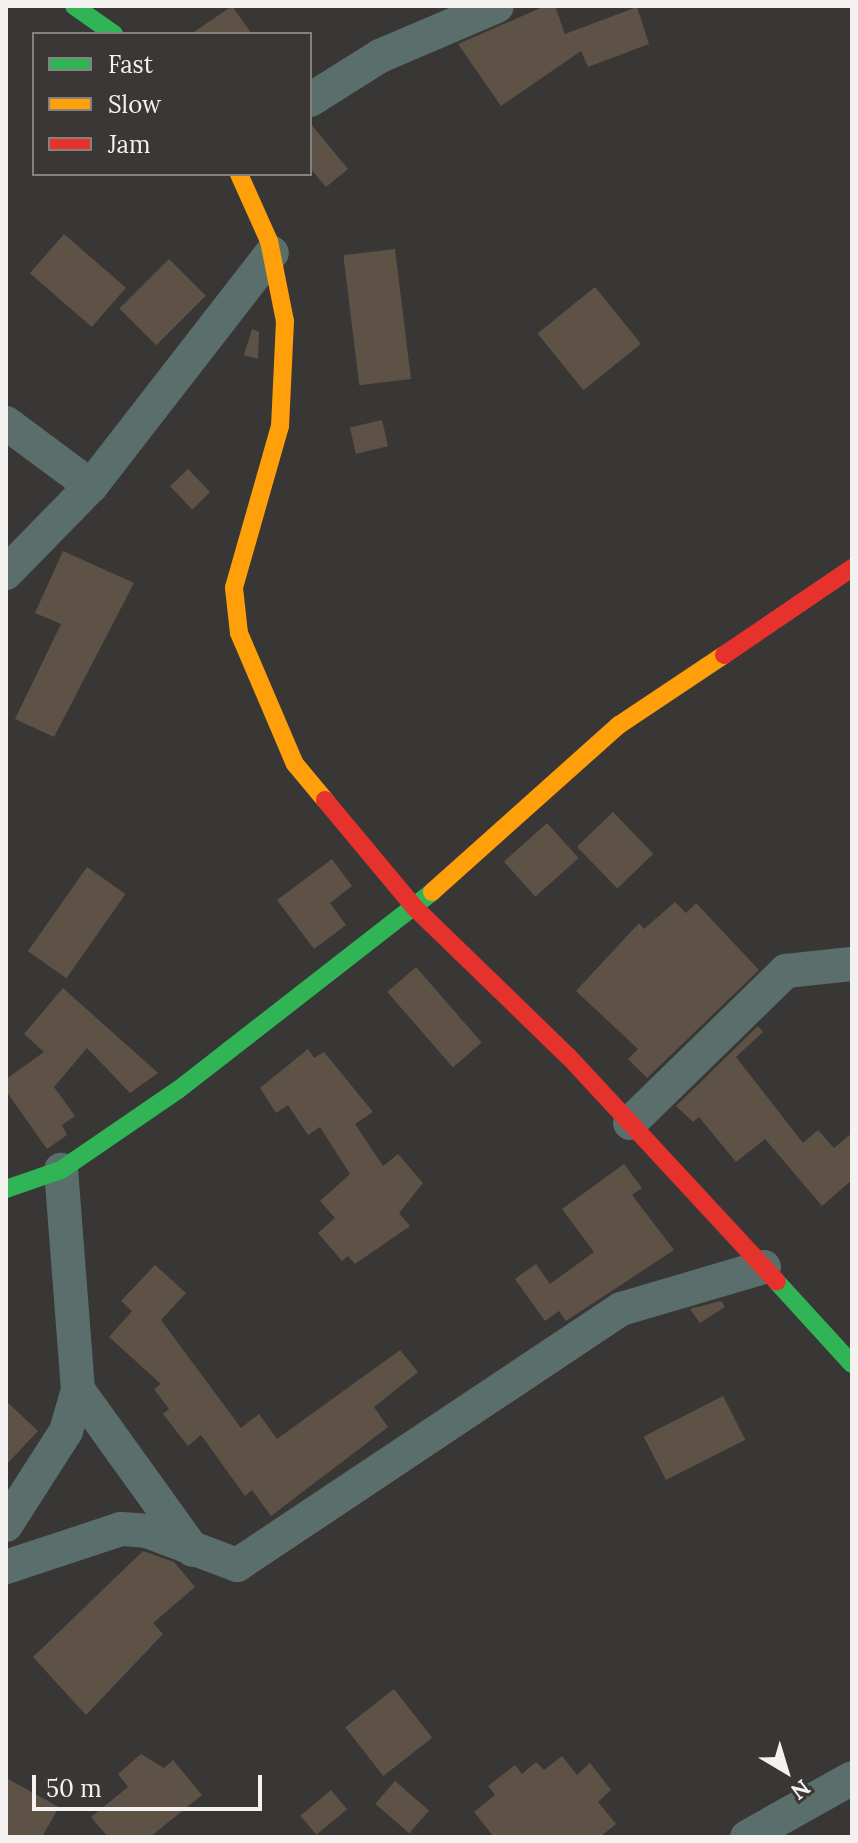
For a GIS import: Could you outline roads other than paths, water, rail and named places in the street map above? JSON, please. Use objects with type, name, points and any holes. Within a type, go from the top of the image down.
[{"type":"street","points":[[74,6],[111,32]]},
{"type":"street","points":[[312,99],[380,56],[497,6]]},
{"type":"street","points":[[240,176],[272,253],[285,321],[280,426],[244,535],[234,588],[239,633],[295,764],[415,908],[630,1123],[852,1364]]},
{"type":"street","points":[[6,573],[91,486],[272,253]]},
{"type":"street","points":[[6,423],[91,486]]},
{"type":"street","points":[[6,1189],[61,1170],[201,1073],[415,908],[619,725],[852,568]]},
{"type":"street","points":[[630,1123],[786,971],[852,964]]},
{"type":"street","points":[[6,1525],[66,1431],[78,1390],[61,1170]]},
{"type":"street","points":[[6,1567],[121,1529],[147,1531],[193,1551],[237,1565],[621,1309],[764,1267]]},
{"type":"street","points":[[78,1390],[193,1551]]},
{"type":"street","points":[[747,1837],[852,1778]]}]
